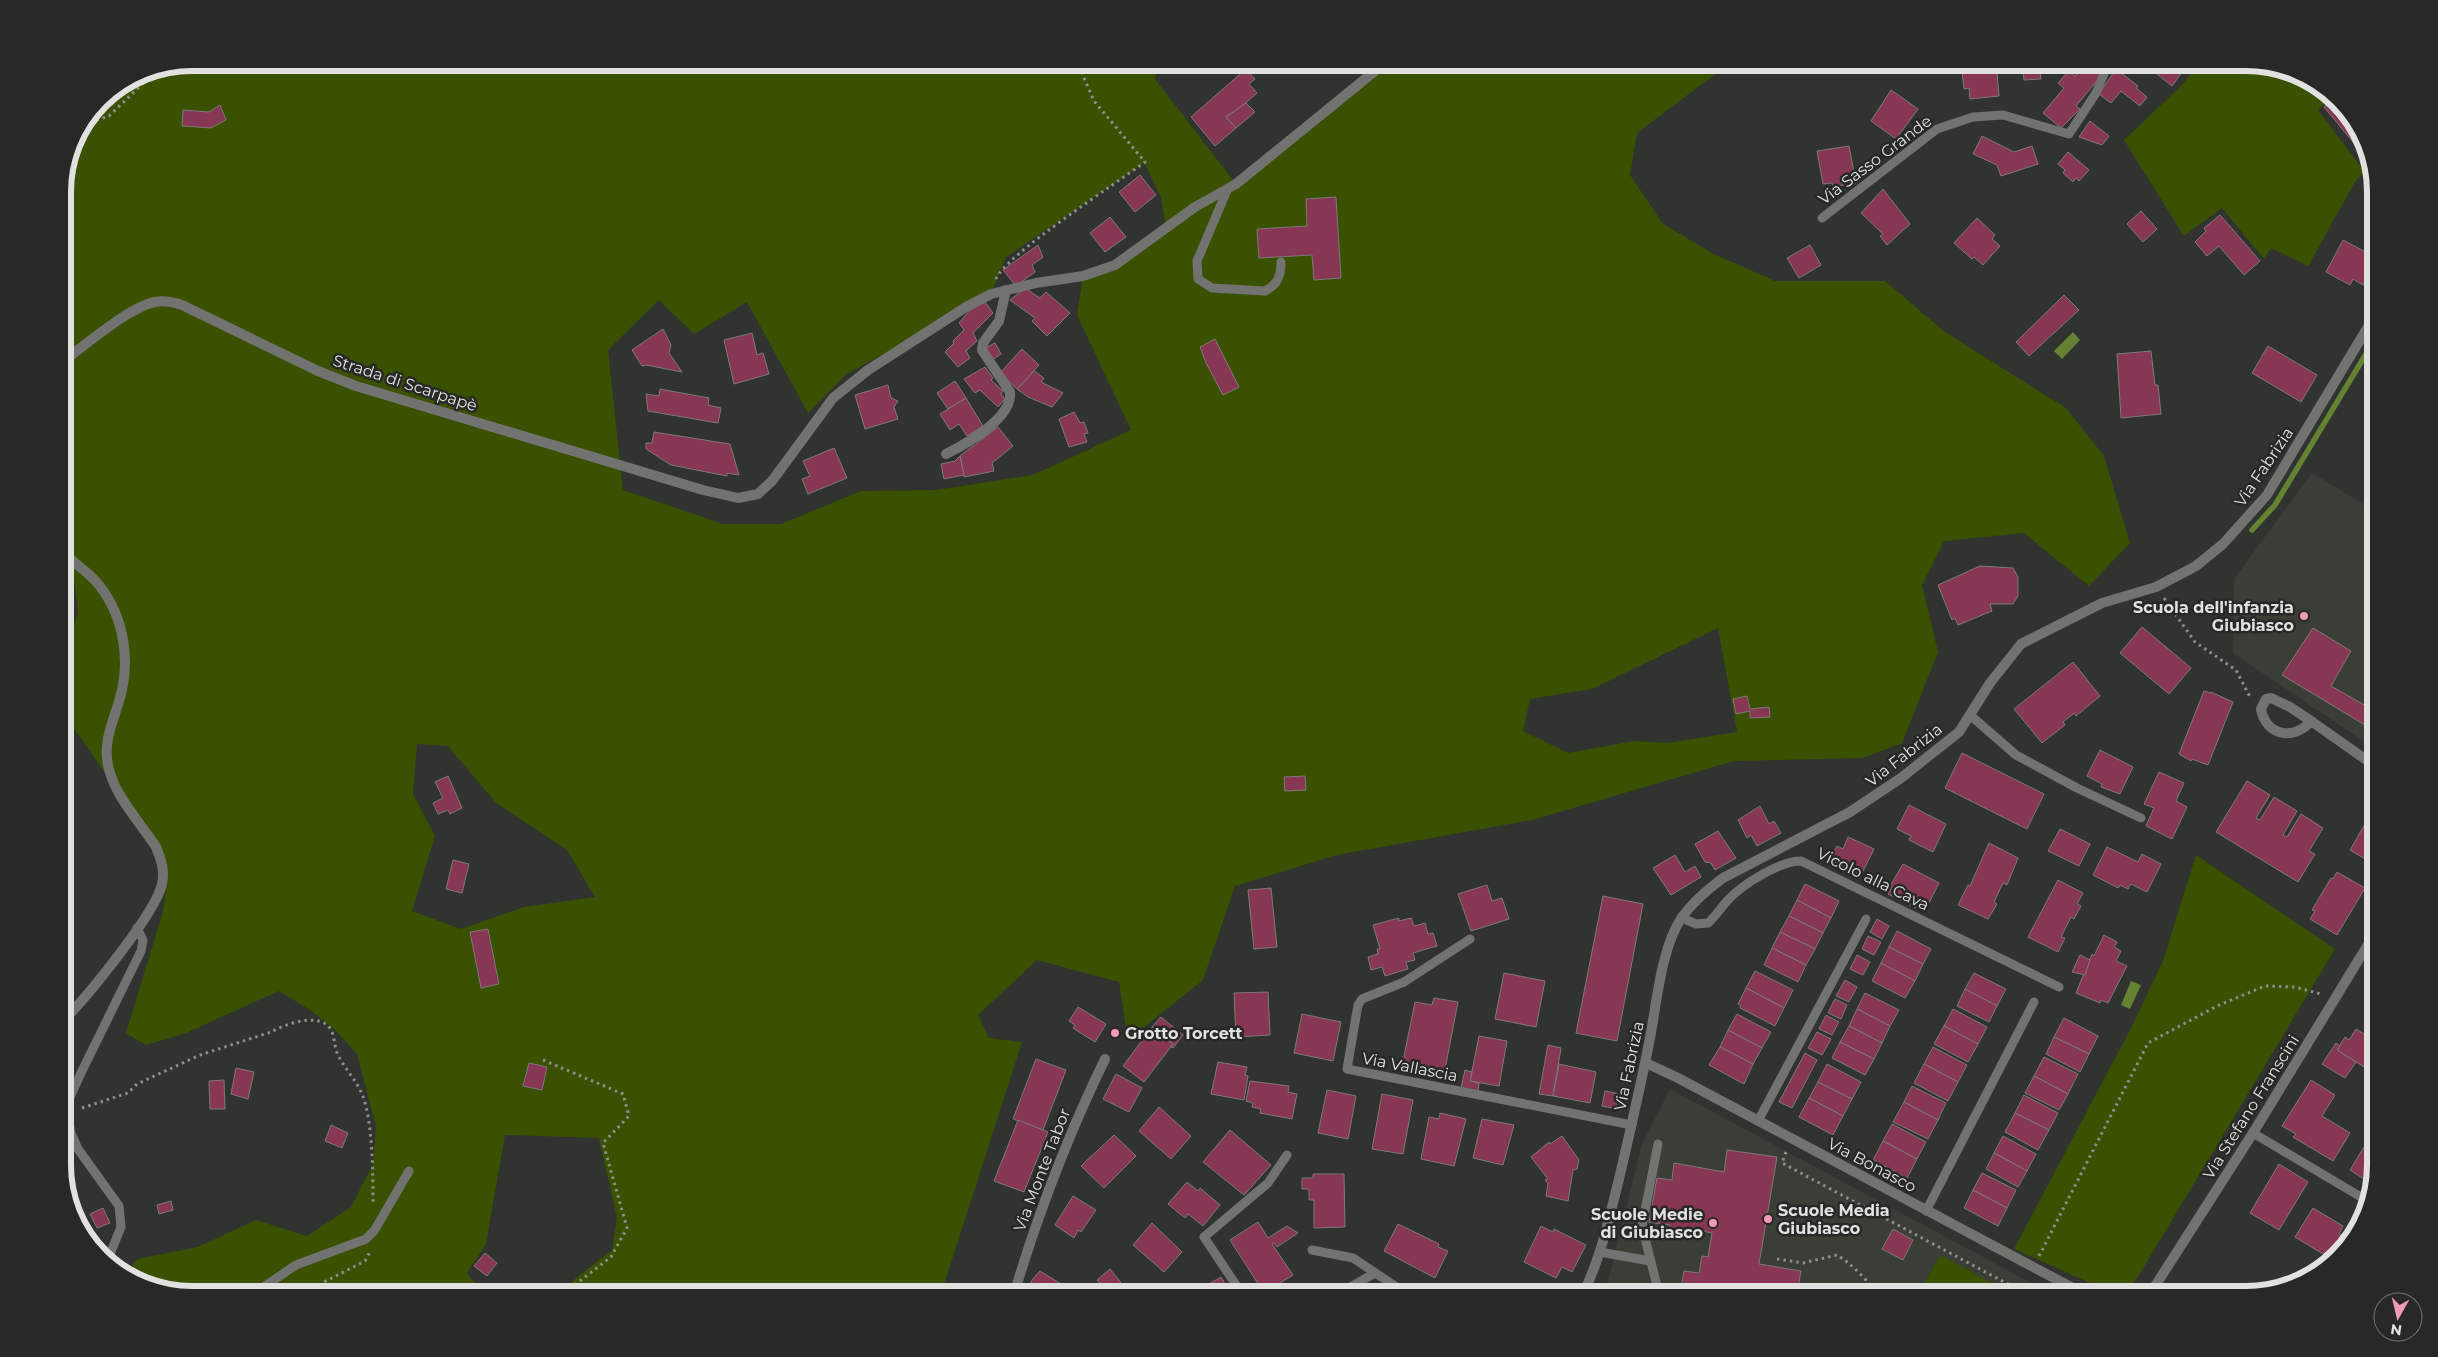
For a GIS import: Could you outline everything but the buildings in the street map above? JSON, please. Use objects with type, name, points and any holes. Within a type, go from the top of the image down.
[{"type":"street","points":[[990,294],[1105,270],[1127,258],[1195,206],[1228,188],[1374,71]]},
{"type":"street","points":[[946,454],[969,442],[992,424],[1005,411],[1011,398],[1010,392],[982,350],[984,343],[999,321],[1006,290]]},
{"type":"street","name":"Strada di Scarpapè","points":[[72,355],[134,310],[154,302],[170,302],[182,305],[318,371],[356,386],[703,490],[738,498],[752,497],[772,481],[826,406],[842,389],[966,307],[990,294]]},
{"type":"street","name":"Via Fabrizia","points":[[1586,1286],[1600,1252],[1632,1125],[1664,967],[1672,938],[1682,918],[1708,889],[1723,878],[1873,799],[1958,732],[1990,683],[2021,644],[2102,603],[2156,587],[2196,566],[2223,544],[2268,495],[2366,330]]},
{"type":"street","points":[[72,560],[100,586],[116,617],[124,642],[126,670],[119,702],[110,728],[107,754],[108,766],[117,788],[156,847],[163,868],[162,884],[158,895],[137,928],[86,996],[72,1011]]},
{"type":"street","points":[[2311,721],[2297,733],[2280,733],[2266,723],[2262,714],[2262,705],[2266,699],[2271,698],[2290,706],[2367,760]]},
{"type":"street","name":"Via Stefano Franscini","points":[[2155,1286],[2254,1133],[2367,947]]},
{"type":"street","name":"Via Monte Tabor","points":[[1016,1286],[1077,1116],[1105,1059]]},
{"type":"street","name":"Via Bonasco","points":[[1646,1063],[2068,1286]]},
{"type":"lane","name":"Via Sasso Grande","points":[[1822,218],[1937,129],[1973,117],[2003,115],[2069,134],[2096,93],[2105,71]]},
{"type":"lane","points":[[1228,188],[1197,261],[1198,279],[1212,288],[1265,291],[1272,288],[1280,276],[1281,262]]},
{"type":"lane","points":[[1970,715],[2016,755],[2077,788],[2141,818]]},
{"type":"lane","name":"Vicolo alla Cava","points":[[1682,918],[1696,924],[1708,923],[1727,900],[1747,884],[1788,863],[1801,861],[2059,987]]},
{"type":"lane","points":[[1758,1121],[1866,919]]},
{"type":"lane","points":[[72,1092],[141,951],[143,940],[137,928]]},
{"type":"lane","name":"Via Vallascia","points":[[1470,939],[1404,982],[1362,999],[1358,1005],[1347,1069],[1632,1125]]},
{"type":"lane","points":[[1926,1211],[2034,1002]]},
{"type":"lane","points":[[2254,1133],[2362,1197]]},
{"type":"lane","points":[[72,1135],[78,1149],[119,1206],[121,1227],[110,1253]]},
{"type":"lane","points":[[1657,1286],[1642,1226],[1658,1144]]},
{"type":"lane","points":[[1237,1286],[1204,1237],[1268,1183],[1287,1155]]},
{"type":"lane","points":[[265,1286],[296,1265],[329,1251],[366,1239],[374,1231],[408,1171]]},
{"type":"lane","points":[[1312,1250],[1353,1258],[1395,1286]]},
{"type":"lane","points":[[1600,1252],[1650,1261]]},
{"type":"lane","points":[[1352,1286],[1375,1273]]},
{"type":"path","points":[[990,294],[999,270],[1020,252],[1144,162],[1094,101],[1081,72]]},
{"type":"path","points":[[95,120],[109,116],[147,80]]},
{"type":"path","points":[[2156,587],[2196,642],[2236,670],[2250,699],[2262,705]]},
{"type":"path","points":[[2033,1268],[2148,1043],[2219,1005],[2265,986],[2295,987],[2336,998]]},
{"type":"path","points":[[72,1111],[128,1093],[137,1084],[200,1055],[272,1032],[281,1026],[314,1021],[326,1024],[331,1030],[338,1056],[362,1096],[368,1121],[374,1205]]},
{"type":"path","points":[[543,1060],[623,1094],[629,1116],[603,1143],[627,1228],[610,1257],[573,1286]]},
{"type":"path","points":[[1792,1139],[1782,1163],[2012,1286]]},
{"type":"path","points":[[323,1286],[324,1282],[365,1261],[373,1247],[374,1231]]},
{"type":"path","points":[[1777,1259],[1803,1263],[1837,1255],[1850,1263],[1870,1286]]},
{"type":"shaded area","points":[[1376,71],[1719,71],[1637,133],[1630,175],[1663,224],[1714,254],[1775,281],[1885,281],[1945,332],[2066,408],[2104,456],[2130,543],[2089,586],[2024,533],[1944,541],[1922,585],[1938,652],[1902,743],[1863,758],[1734,761],[1532,820],[1337,855],[1235,886],[1203,980],[1128,1040],[1119,982],[1037,960],[978,1015],[989,1038],[1022,1042],[944,1286],[566,1286],[612,1250],[617,1218],[599,1138],[505,1135],[486,1244],[467,1273],[477,1286],[193,1286],[161,1282],[131,1268],[137,1259],[198,1247],[256,1220],[307,1236],[351,1207],[373,1164],[376,1126],[357,1054],[333,1028],[310,1010],[279,991],[186,1033],[146,1045],[126,1033],[163,911],[168,875],[123,799],[72,726],[72,632],[78,612],[73,569],[72,177],[75,161],[80,146],[96,119],[119,96],[146,80],[185,72],[1157,72],[1155,79],[1236,184]],"holes":[[[1144,163],[1161,197],[1166,227],[1095,273],[1083,276],[1077,315],[1131,430],[1033,475],[936,490],[861,491],[781,524],[723,524],[623,490],[608,350],[659,300],[694,334],[747,302],[808,413],[847,374],[991,294],[1006,257]],[[1718,628],[1737,732],[1667,743],[1634,741],[1568,753],[1523,731],[1530,699],[1592,689]],[[417,744],[448,746],[496,803],[567,850],[595,897],[524,907],[461,929],[412,911],[435,836],[413,794]]]},
{"type":"shaded area","points":[[2193,71],[2261,72],[2277,75],[2299,84],[2327,103],[2318,110],[2364,171],[2355,182],[2308,266],[2271,248],[2264,259],[2222,208],[2184,236],[2124,140],[2182,85]]},
{"type":"shaded area","points":[[2073,332],[2080,340],[2062,359],[2054,351]]},
{"type":"shaded area","name":"Scuola dell'infanzia Giubiasco","points":[[2312,473],[2366,506],[2367,743],[2233,653],[2234,579]]},
{"type":"shaded area","points":[[2196,855],[2335,949],[2139,1275],[2130,1286],[2097,1286],[2014,1249],[2130,1030],[2163,961]]},
{"type":"shaded area","points":[[2131,981],[2141,985],[2130,1009],[2121,1005]]},
{"type":"shaded area","name":"Scuole Media Giubiasco","points":[[1670,1089],[2037,1286],[1607,1286],[1642,1144]]},
{"type":"shaded area","points":[[1940,1255],[1998,1286],[1923,1286]]},
{"type":"waterway","points":[[2252,530],[2275,505],[2366,354]]},
{"type":"place","name":"Scuola dell'infanzia Giubiasco","points":[[2304,616]]},
{"type":"place","name":"Grotto Torcett","points":[[1115,1033]]},
{"type":"place","name":"Scuole Media Giubiasco","points":[[1768,1219]]},
{"type":"place","name":"Scuole Medie di Giubiasco","points":[[1713,1223]]}]
